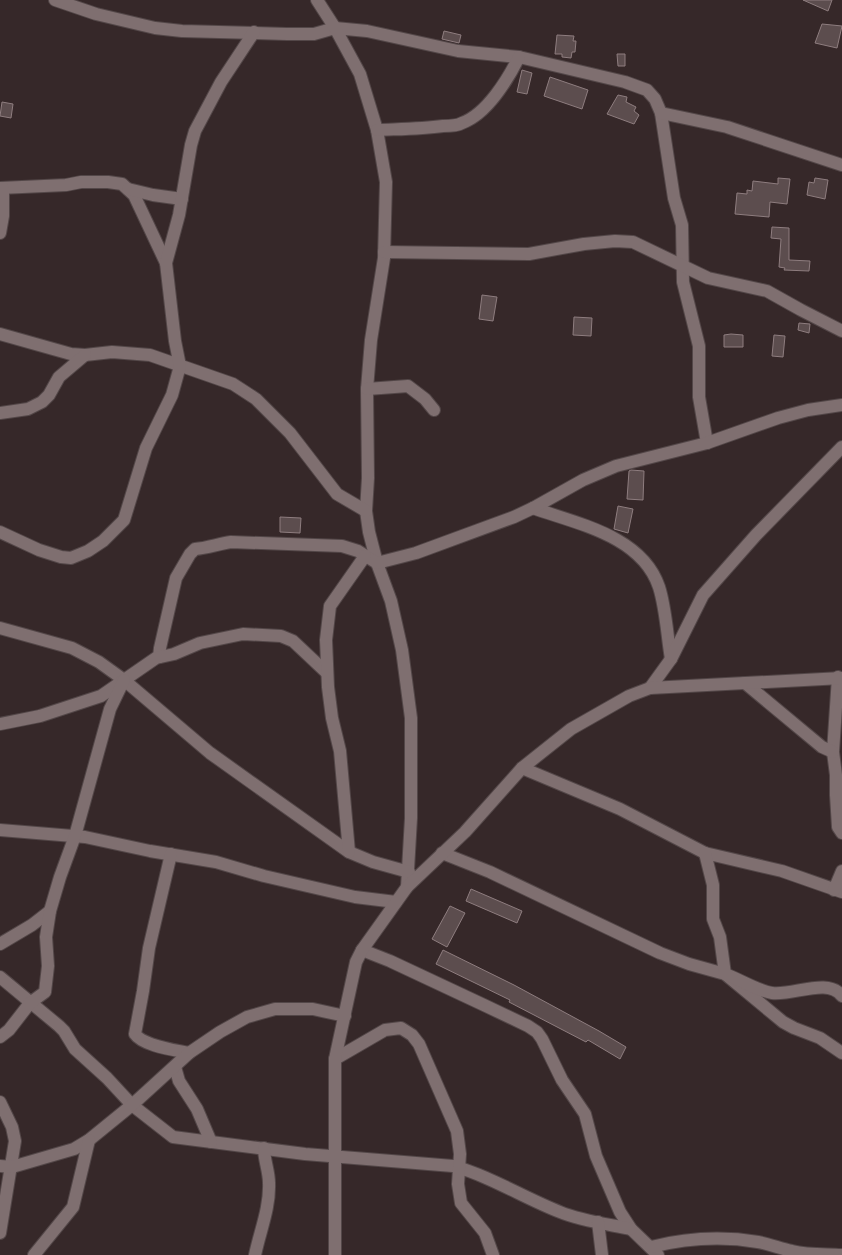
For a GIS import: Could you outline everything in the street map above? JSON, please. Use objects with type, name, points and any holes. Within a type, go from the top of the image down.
[{"type":"street","points":[[56,0],[96,14],[155,28],[314,34],[336,28],[367,31],[458,51],[519,56],[625,82],[648,90],[655,99],[661,113],[674,198],[682,225],[684,292],[699,346],[699,397],[707,443]]},
{"type":"street","points":[[317,0],[336,28],[360,74],[378,130],[386,182],[384,252],[366,389],[368,478],[366,511],[377,563],[391,601],[402,650],[411,718],[412,777],[407,887]]},
{"type":"street","points":[[166,263],[182,200],[186,168],[195,131],[221,82],[254,32]]},
{"type":"street","points":[[378,130],[429,128],[461,124],[469,120],[477,115],[509,77],[519,56]]},
{"type":"street","points":[[661,113],[728,127],[842,165]]},
{"type":"street","points":[[0,233],[3,216],[1,188],[90,182],[122,184],[134,195],[166,263],[175,341],[180,366],[172,394],[146,448],[128,510],[124,520],[117,529],[88,551],[70,558],[39,550],[0,532]]},
{"type":"street","points":[[128,189],[182,200]]},
{"type":"street","points":[[384,252],[529,254],[584,244],[628,241],[638,243],[708,278],[767,291],[815,318],[842,330]]},
{"type":"street","points":[[0,334],[71,354],[86,355],[112,352],[136,353],[157,357],[223,379],[256,399],[290,433],[336,494],[366,511]]},
{"type":"street","points":[[0,413],[28,410],[42,402],[59,377],[86,355]]},
{"type":"street","points":[[366,389],[408,386],[425,399],[434,410]]},
{"type":"street","points":[[159,656],[174,582],[190,554],[195,549],[209,548],[230,542],[342,546],[358,551],[377,563],[439,545],[533,508],[583,480],[616,466],[707,443],[778,418],[808,410],[842,405]]},
{"type":"street","points":[[650,688],[670,659],[703,595],[756,535],[842,447]]},
{"type":"street","points":[[533,508],[618,540],[640,555],[658,586],[670,659]]},
{"type":"street","points":[[349,852],[340,751],[332,718],[326,640],[330,606],[365,556]]},
{"type":"street","points":[[0,628],[72,648],[100,662],[210,753],[349,852],[373,862],[409,872]]},
{"type":"street","points":[[0,724],[40,716],[101,696],[159,656],[174,654],[200,643],[243,634],[280,636],[293,641],[328,673]]},
{"type":"street","points":[[335,1255],[335,1059],[356,962],[362,950],[407,887],[465,832],[522,768],[571,729],[629,696],[650,688],[745,683],[837,675],[833,752],[838,827],[842,833]]},
{"type":"street","points":[[0,1038],[9,1030],[30,1003],[43,995],[46,989],[48,966],[46,937],[50,911],[75,836],[110,709],[124,680]]},
{"type":"street","points":[[745,683],[822,747],[833,752]]},
{"type":"street","points":[[522,768],[620,809],[705,853],[782,871],[838,891],[842,871]]},
{"type":"street","points":[[0,830],[75,836],[216,862],[264,876],[355,896],[396,902]]},
{"type":"street","points":[[442,853],[498,876],[660,953],[726,974],[770,993],[779,994],[829,987],[835,989],[842,996]]},
{"type":"street","points":[[705,853],[713,885],[713,919],[720,937],[726,974],[783,1022],[820,1038],[842,1052]]},
{"type":"street","points":[[172,854],[149,948],[135,1034],[138,1039],[150,1044],[189,1053]]},
{"type":"street","points":[[0,944],[32,925],[50,911]]},
{"type":"street","points":[[362,950],[390,961],[537,1032],[562,1080],[584,1114],[600,1166],[620,1212],[631,1229],[655,1251],[684,1240],[721,1238],[762,1242],[806,1253],[842,1254]]},
{"type":"street","points":[[0,977],[64,1031],[75,1049],[108,1078],[132,1105],[173,1137],[305,1154],[460,1168],[477,1173],[556,1211],[581,1219],[631,1229]]},
{"type":"street","points":[[6,1167],[74,1149],[89,1140],[132,1105],[189,1053],[246,1017],[271,1009],[314,1009],[345,1016]]},
{"type":"street","points":[[335,1059],[385,1030],[401,1028],[412,1035],[419,1044],[457,1131],[460,1142],[458,1190],[461,1203],[485,1233],[493,1255]]},
{"type":"street","points":[[175,1067],[179,1081],[197,1109],[211,1142]]},
{"type":"street","points":[[0,1102],[14,1135],[6,1167],[0,1233]]},
{"type":"street","points":[[34,1255],[73,1207],[89,1140]]},
{"type":"street","points":[[255,1255],[264,1225],[269,1188],[264,1148]]},
{"type":"street","points":[[598,1222],[602,1255]]},
{"type":"building","points":[[803,0],[832,0],[828,11]]},
{"type":"building","points":[[822,24],[842,26],[837,48],[815,43]]},
{"type":"building","points":[[444,31],[461,35],[459,43],[442,39]]},
{"type":"building","points":[[557,35],[574,36],[573,41],[576,41],[575,52],[572,52],[571,58],[562,57],[562,54],[555,54]]},
{"type":"building","points":[[617,54],[625,54],[625,66],[618,66]]},
{"type":"building","points":[[522,70],[532,73],[527,94],[517,92]]},
{"type":"building","points":[[550,77],[588,90],[582,109],[544,96]]},
{"type":"building","points":[[618,95],[627,97],[626,102],[636,107],[634,111],[639,115],[634,124],[607,114]]},
{"type":"building","points":[[2,102],[13,104],[11,118],[0,116]]},
{"type":"building","points":[[778,178],[790,179],[787,204],[770,202],[769,217],[735,214],[737,193],[747,194],[747,190],[752,191],[753,181],[778,184]]},
{"type":"building","points":[[815,178],[828,180],[825,199],[807,195],[809,182],[814,183]]},
{"type":"building","points":[[772,227],[789,228],[789,260],[810,261],[809,271],[784,270],[785,268],[779,267],[781,239],[771,238]]},
{"type":"building","points":[[482,295],[497,297],[493,321],[479,319]]},
{"type":"building","points":[[574,317],[592,318],[591,336],[573,335]]},
{"type":"building","points":[[799,323],[810,324],[809,333],[798,330]]},
{"type":"building","points":[[724,335],[743,335],[743,347],[724,347]]},
{"type":"building","points":[[774,335],[785,336],[783,357],[772,356]]},
{"type":"building","points":[[629,471],[644,471],[643,500],[627,499]]},
{"type":"building","points":[[618,506],[633,509],[628,533],[614,529]]},
{"type":"building","points":[[280,517],[301,518],[300,533],[280,532]]},
{"type":"building","points":[[471,889],[522,911],[517,923],[466,901]]},
{"type":"building","points":[[450,906],[465,913],[447,947],[432,939]]},
{"type":"building","points":[[443,950],[514,985],[626,1047],[620,1059],[588,1040],[586,1042],[509,1002],[510,1000],[436,964]]}]
